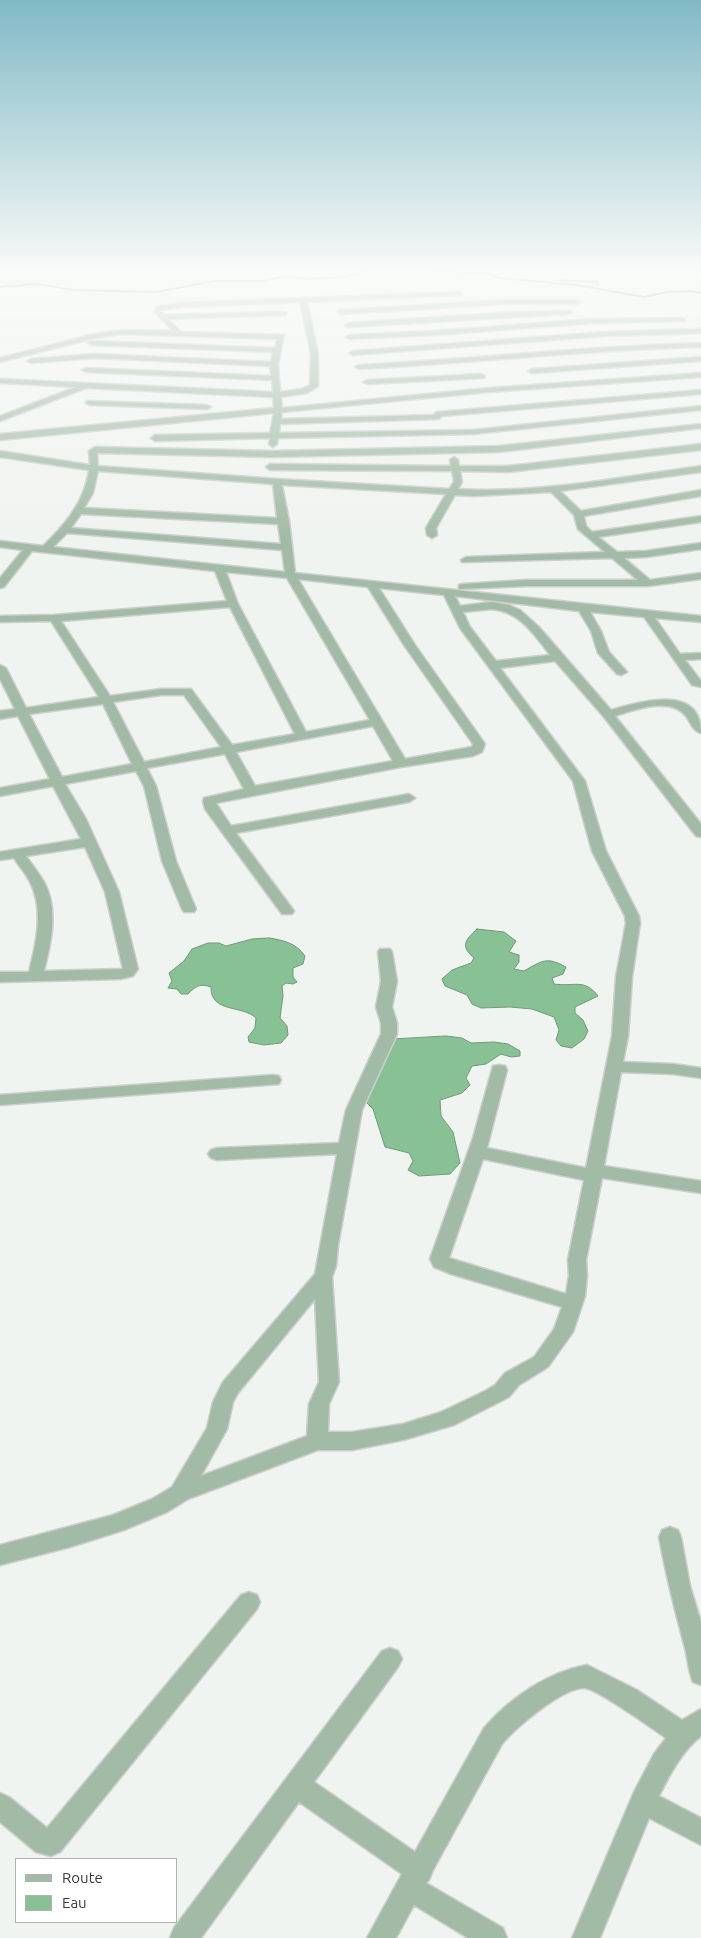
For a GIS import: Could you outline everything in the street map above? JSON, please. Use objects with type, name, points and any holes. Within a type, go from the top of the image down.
[{"type":"street","points":[[0,362],[17,357]]},
{"type":"street","points":[[0,362],[64,357]]},
{"type":"street","points":[[84,357],[91,415]]},
{"type":"street","points":[[118,357],[274,364]]},
{"type":"street","points":[[263,480],[270,467],[277,422],[278,394],[274,364],[276,357]]},
{"type":"street","points":[[0,381],[278,394],[304,391],[314,386],[316,357]]},
{"type":"street","points":[[355,357],[372,391]]},
{"type":"street","points":[[359,367],[503,357]]},
{"type":"street","points":[[520,357],[532,371],[566,422],[575,441]]},
{"type":"street","points":[[532,371],[701,359]]},
{"type":"street","points":[[86,370],[276,378]]},
{"type":"street","points":[[277,422],[438,416],[548,396],[701,375]]},
{"type":"street","points":[[91,415],[278,410],[372,391],[481,376]]},
{"type":"street","points":[[0,419],[88,386]]},
{"type":"street","points":[[372,391],[426,396],[548,396],[701,392]]},
{"type":"street","points":[[426,396],[438,416],[451,450],[458,482],[454,492]]},
{"type":"street","points":[[0,437],[91,415],[207,407]]},
{"type":"street","points":[[155,438],[473,432],[701,408]]},
{"type":"street","points":[[432,534],[431,528],[448,496],[454,492],[575,441],[701,426]]},
{"type":"street","points":[[270,467],[508,470],[701,447]]},
{"type":"street","points":[[46,549],[66,530],[80,511],[95,468],[93,451],[99,449],[272,454],[451,450],[553,488],[579,514],[581,527],[613,556],[648,583]]},
{"type":"street","points":[[0,454],[95,468],[277,482],[454,492]]},
{"type":"street","points":[[553,488],[701,469]]},
{"type":"street","points":[[277,482],[284,521],[290,575],[401,763]]},
{"type":"street","points":[[579,514],[701,493]]},
{"type":"street","points":[[80,511],[284,521]]},
{"type":"street","points":[[589,535],[701,519]]},
{"type":"street","points":[[66,530],[287,547]]},
{"type":"street","points":[[0,544],[583,608],[701,619]]},
{"type":"street","points":[[466,560],[613,556],[646,554],[701,546]]},
{"type":"street","points":[[0,585],[30,547]]},
{"type":"street","points":[[219,568],[233,604],[302,735]]},
{"type":"street","points":[[423,589],[527,584],[648,583],[701,576]]},
{"type":"street","points":[[287,911],[209,804],[210,802],[251,791],[401,763],[474,752],[478,749],[479,744],[413,649],[372,584]]},
{"type":"street","points":[[0,1555],[137,1517],[162,1505],[180,1493],[317,1441],[352,1441],[403,1432],[447,1419],[502,1391],[512,1379],[541,1362],[564,1332],[573,1303],[578,1275],[577,1260],[620,1036],[624,977],[630,948],[632,916],[599,851],[579,781],[465,628],[448,592]]},
{"type":"street","points":[[0,619],[54,618],[233,604]]},
{"type":"street","points":[[456,610],[479,605],[492,605],[518,611],[526,616],[558,657],[608,714],[701,833]]},
{"type":"street","points":[[583,608],[596,631],[604,653],[621,672]]},
{"type":"street","points":[[647,614],[696,683],[701,684]]},
{"type":"street","points":[[54,618],[107,701],[138,766],[150,786],[169,861],[189,908]]},
{"type":"street","points":[[677,657],[701,656]]},
{"type":"street","points":[[494,665],[558,657]]},
{"type":"street","points":[[0,668],[89,842],[112,892],[131,964],[130,972],[120,974],[0,978]]},
{"type":"street","points":[[0,715],[162,692],[187,691],[229,750],[251,791]]},
{"type":"street","points":[[608,714],[653,703],[667,702],[686,708],[699,726]]},
{"type":"street","points":[[0,792],[377,722]]},
{"type":"street","points":[[228,830],[409,798]]},
{"type":"street","points":[[0,856],[89,842]]},
{"type":"street","points":[[18,853],[39,885],[43,904],[46,931],[35,977]]},
{"type":"street","points":[[180,1493],[217,1429],[223,1402],[230,1388],[323,1277],[327,1266],[329,1245],[354,1110],[389,1034],[389,1023],[384,1007],[389,981],[385,952]]},
{"type":"street","points":[[614,1067],[673,1069],[701,1073]]},
{"type":"street","points":[[499,1070],[478,1152],[441,1253],[441,1262],[573,1303]]},
{"type":"street","points":[[0,1100],[273,1080]]},
{"type":"street","points":[[217,1154],[347,1148]]},
{"type":"street","points":[[478,1152],[593,1174],[701,1188]]},
{"type":"street","points":[[317,1441],[319,1404],[329,1382],[323,1277]]},
{"type":"street","points":[[670,1537],[679,1586],[698,1651],[701,1674]]},
{"type":"street","points":[[0,1806],[48,1844],[56,1840],[249,1602]]},
{"type":"street","points":[[184,1938],[390,1659]]},
{"type":"street","points":[[381,1938],[415,1880],[493,1736],[507,1720],[532,1701],[579,1676],[593,1678],[628,1698],[692,1728],[662,1763],[643,1801],[586,1938]]},
{"type":"street","points":[[296,1785],[415,1880],[493,1938]]},
{"type":"street","points":[[643,1801],[701,1832]]},
{"type":"water","points":[[477,929],[504,932],[516,941],[509,952],[519,955],[519,962],[514,969],[524,971],[540,962],[554,962],[566,967],[563,974],[552,978],[554,984],[579,984],[593,990],[598,996],[575,1007],[575,1013],[583,1020],[588,1031],[584,1039],[572,1048],[561,1046],[556,1040],[559,1030],[554,1017],[532,1009],[510,1007],[481,1008],[472,1004],[467,995],[445,986],[442,979],[452,970],[471,963],[474,958],[467,950],[466,943]]},
{"type":"water","points":[[270,938],[294,945],[305,956],[303,964],[293,968],[293,977],[297,982],[293,984],[286,983],[282,986],[283,996],[280,1018],[287,1026],[288,1035],[281,1043],[264,1045],[249,1042],[248,1037],[255,1028],[256,1018],[243,1011],[221,1005],[212,995],[211,987],[198,986],[188,994],[181,994],[177,989],[168,988],[172,981],[169,973],[184,961],[192,949],[208,943],[219,943],[226,946],[252,939]]},
{"type":"water","points":[[446,1036],[462,1038],[471,1043],[494,1042],[508,1044],[520,1051],[520,1056],[511,1057],[501,1054],[486,1064],[472,1066],[466,1078],[470,1085],[462,1093],[440,1100],[441,1116],[453,1132],[460,1163],[450,1174],[419,1176],[408,1170],[413,1161],[409,1153],[385,1147],[373,1109],[361,1097],[367,1063],[381,1055],[382,1040]]}]
